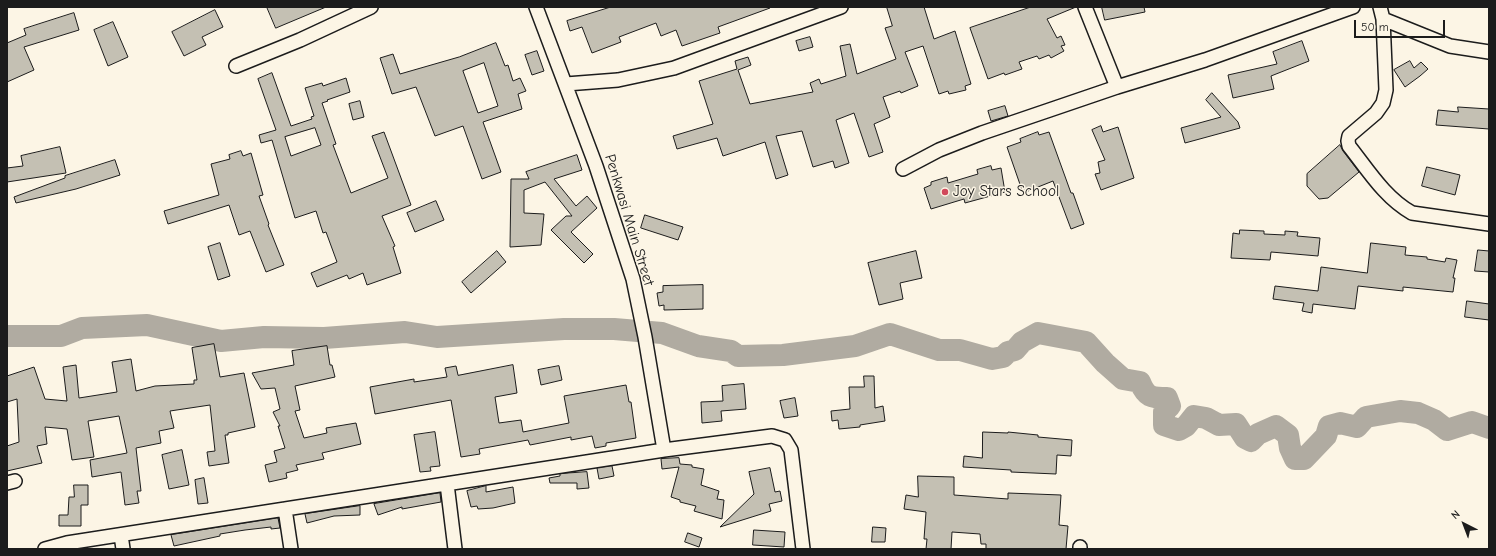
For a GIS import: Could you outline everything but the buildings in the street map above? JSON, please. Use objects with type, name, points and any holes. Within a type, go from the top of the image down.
[{"type":"street","points":[[236,66],[300,40],[371,7]]},
{"type":"street","name":"Penkwasi Main Street","points":[[536,7],[596,166],[633,279],[645,337],[664,450]]},
{"type":"street","points":[[566,84],[618,80],[674,68],[841,7]]},
{"type":"street","points":[[1086,7],[1116,87]]},
{"type":"street","points":[[903,169],[939,150],[982,133],[1116,87],[1205,60],[1353,7]]},
{"type":"street","points":[[1489,52],[1450,46],[1381,13],[1386,90],[1383,103],[1376,113],[1349,136],[1348,141],[1349,146],[1390,197],[1412,213],[1489,224]]},
{"type":"street","points":[[45,549],[67,543],[664,450],[772,436],[785,440],[791,450],[803,549]]},
{"type":"street","points":[[447,484],[455,549]]},
{"type":"street","points":[[285,509],[291,549]]},
{"type":"street","points":[[121,535],[124,549]]},
{"type":"waterway","points":[[7,336],[61,336],[82,328],[147,325],[221,341],[264,337],[324,338],[405,332],[437,337],[564,329],[614,329],[662,333],[698,346],[731,351],[738,356],[783,355],[855,346],[890,334],[939,350],[960,350],[992,359],[1003,357],[1008,352],[1015,350],[1022,342],[1038,333],[1086,342],[1105,363],[1123,379],[1140,382],[1144,391],[1150,396],[1167,398],[1170,406],[1164,412],[1164,425],[1179,430],[1186,426],[1194,416],[1206,418],[1219,425],[1236,424],[1245,438],[1251,441],[1258,434],[1276,426],[1288,435],[1290,448],[1295,459],[1304,459],[1326,436],[1329,426],[1340,423],[1357,427],[1366,417],[1400,411],[1418,413],[1434,420],[1447,430],[1472,422],[1489,428]]},
{"type":"place","name":"Joy Stars School","points":[[945,192]]}]
